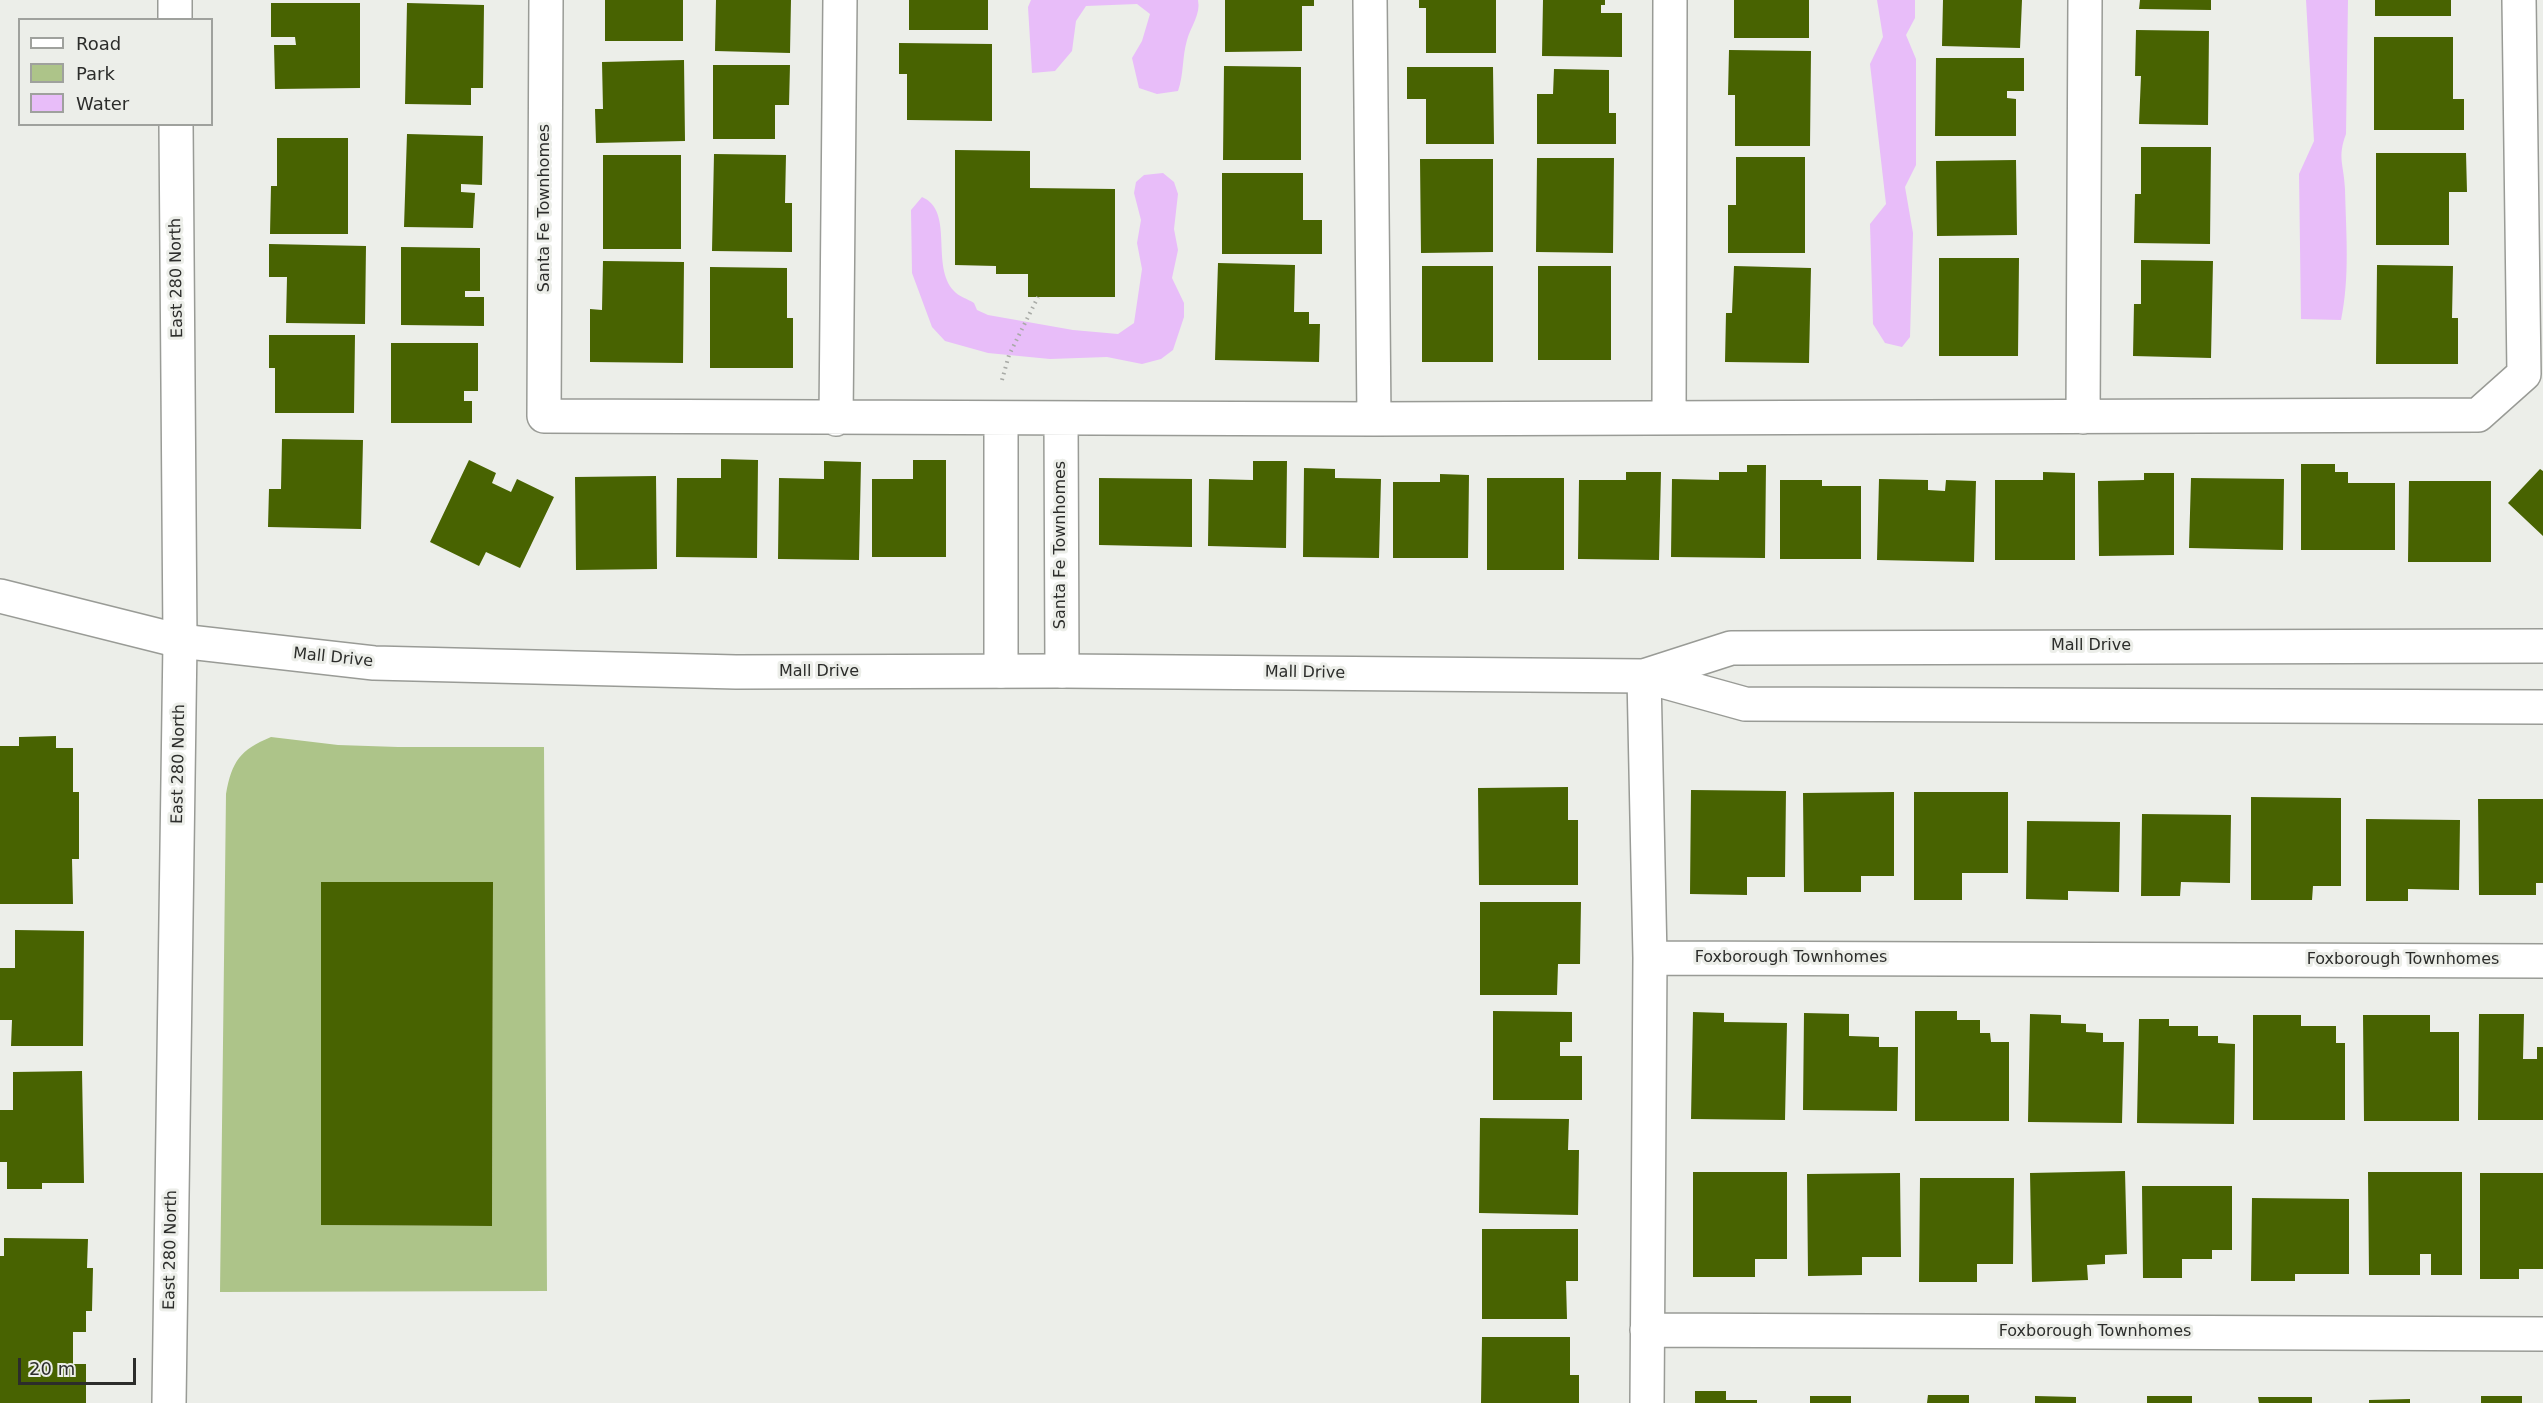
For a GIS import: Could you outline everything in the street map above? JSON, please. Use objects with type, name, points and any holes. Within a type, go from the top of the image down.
[{"type":"street","points":[[175,0],[175,18]]},
{"type":"street","name":"Santa Fe Townhomes","points":[[546,0],[544,416],[836,419]]},
{"type":"street","points":[[840,0],[836,419],[2478,415],[2524,374],[2519,0]]},
{"type":"street","points":[[1370,0],[1374,419]]},
{"type":"street","points":[[1669,418],[1670,0]]},
{"type":"street","points":[[2083,417],[2085,0]]},
{"type":"street","name":"East 280 North","points":[[169,1403],[180,641],[176,126]]},
{"type":"street","points":[[1001,419],[1001,671]]},
{"type":"street","name":"Santa Fe Townhomes","points":[[1061,419],[1062,671]]},
{"type":"street","name":"Mall Drive","points":[[0,596],[180,641],[374,663],[736,672],[1062,671],[1644,676],[1745,704],[2543,707]]},
{"type":"street","name":"Mall Drive","points":[[1644,676],[1731,648],[2543,646]]},
{"type":"street","points":[[1644,676],[1650,958],[1647,1403]]},
{"type":"street","name":"Foxborough Townhomes","points":[[1650,958],[2543,961]]},
{"type":"street","name":"Foxborough Townhomes","points":[[1647,1330],[2543,1334]]},
{"type":"path","points":[[1000,386],[1009,355],[1038,297]]},
{"type":"green space","points":[[271,737],[338,745],[544,747],[547,1291],[220,1292],[226,794],[231,773],[239,758],[260,742]],"holes":[[[321,882],[493,882],[492,1226],[321,1225]]]},
{"type":"water","points":[[1031,0],[1198,0],[1197,15],[1185,46],[1178,91],[1157,94],[1139,88],[1132,58],[1142,41],[1150,14],[1137,4],[1086,6],[1076,21],[1072,51],[1055,71],[1032,73],[1028,7]]},
{"type":"water","points":[[1877,0],[1915,0],[1915,18],[1906,35],[1916,59],[1916,165],[1905,187],[1913,233],[1910,337],[1902,347],[1885,343],[1873,324],[1870,224],[1886,204],[1870,64],[1883,37]]},
{"type":"water","points":[[2306,0],[2348,0],[2346,134],[2341,155],[2347,239],[2344,304],[2341,320],[2301,319],[2299,174],[2314,141]]},
{"type":"water","points":[[1163,173],[1174,182],[1178,194],[1174,229],[1178,250],[1172,278],[1184,303],[1184,317],[1173,350],[1161,359],[1142,364],[1107,357],[1050,359],[988,353],[945,341],[932,327],[912,273],[911,210],[922,197],[932,204],[938,214],[947,280],[956,293],[974,303],[977,310],[988,315],[1073,330],[1118,334],[1134,323],[1142,269],[1137,243],[1141,220],[1134,193],[1136,182],[1144,175]]},
{"type":"building","points":[[605,0],[683,0],[683,41],[605,41]]},
{"type":"building","points":[[716,0],[791,0],[790,53],[715,51]]},
{"type":"building","points":[[909,0],[988,0],[988,30],[909,30]]},
{"type":"building","points":[[1225,0],[1314,0],[1314,6],[1302,6],[1302,51],[1225,52]]},
{"type":"building","points":[[1419,0],[1496,0],[1496,53],[1426,53],[1426,8],[1419,8]]},
{"type":"building","points":[[1543,0],[1605,0],[1605,5],[1601,5],[1601,13],[1622,13],[1622,57],[1542,56]]},
{"type":"building","points":[[1734,0],[1809,0],[1809,38],[1734,38]]},
{"type":"building","points":[[1943,0],[2022,0],[2020,48],[1942,46]]},
{"type":"building","points":[[2140,0],[2211,0],[2211,10],[2139,9]]},
{"type":"building","points":[[2375,0],[2451,0],[2451,16],[2375,16]]},
{"type":"building","points":[[271,3],[360,3],[360,88],[275,89],[274,45],[296,45],[295,37],[271,37]]},
{"type":"building","points":[[407,3],[484,5],[483,88],[471,88],[471,105],[405,104]]},
{"type":"building","points":[[2136,30],[2209,31],[2208,125],[2139,124],[2141,76],[2135,76]]},
{"type":"building","points":[[2374,37],[2453,37],[2453,99],[2464,99],[2464,130],[2374,130]]},
{"type":"building","points":[[899,43],[992,44],[992,121],[907,120],[907,74],[899,74]]},
{"type":"building","points":[[1729,50],[1811,51],[1810,146],[1735,146],[1735,95],[1728,95]]},
{"type":"building","points":[[1936,58],[2024,58],[2024,91],[2007,91],[2007,98],[2016,99],[2016,136],[1935,136]]},
{"type":"building","points":[[684,60],[685,141],[596,143],[595,109],[603,109],[602,62]]},
{"type":"building","points":[[713,65],[790,65],[789,105],[775,105],[775,139],[713,139]]},
{"type":"building","points":[[1224,66],[1301,67],[1301,160],[1223,160]]},
{"type":"building","points":[[1407,67],[1493,67],[1494,144],[1426,144],[1426,99],[1407,99]]},
{"type":"building","points":[[1554,69],[1609,70],[1609,113],[1616,113],[1616,144],[1537,144],[1537,94],[1553,94]]},
{"type":"building","points":[[407,134],[483,136],[482,185],[461,184],[461,192],[475,193],[473,228],[404,227]]},
{"type":"building","points":[[277,138],[348,138],[348,234],[270,234],[271,186],[277,186]]},
{"type":"building","points":[[2141,147],[2211,147],[2210,244],[2134,243],[2135,194],[2141,194]]},
{"type":"building","points":[[955,150],[1030,151],[1030,188],[1115,189],[1115,297],[1028,297],[1028,274],[996,274],[996,266],[955,265]]},
{"type":"building","points":[[2376,153],[2466,153],[2467,192],[2449,192],[2449,245],[2376,245]]},
{"type":"building","points":[[714,154],[786,155],[785,203],[792,203],[792,252],[712,251]]},
{"type":"building","points":[[603,155],[681,155],[681,249],[603,249]]},
{"type":"building","points":[[1736,157],[1805,157],[1805,253],[1728,253],[1728,205],[1736,205]]},
{"type":"building","points":[[1537,158],[1614,158],[1613,253],[1536,252]]},
{"type":"building","points":[[1420,159],[1493,159],[1493,252],[1421,253]]},
{"type":"building","points":[[2016,160],[2017,235],[1937,236],[1936,161]]},
{"type":"building","points":[[1222,173],[1303,173],[1303,220],[1322,220],[1322,254],[1222,254]]},
{"type":"building","points":[[269,244],[366,246],[365,324],[286,323],[287,277],[269,277]]},
{"type":"building","points":[[401,247],[480,248],[480,291],[465,291],[465,297],[484,297],[484,326],[401,325]]},
{"type":"building","points":[[1939,258],[2019,258],[2018,356],[1939,356]]},
{"type":"building","points":[[2141,260],[2213,261],[2211,358],[2133,356],[2134,304],[2141,304]]},
{"type":"building","points":[[603,261],[684,262],[683,363],[590,362],[590,309],[602,310]]},
{"type":"building","points":[[1218,263],[1295,265],[1294,312],[1309,312],[1309,324],[1320,324],[1319,362],[1215,360]]},
{"type":"building","points":[[2377,265],[2453,266],[2452,318],[2458,318],[2458,364],[2376,364]]},
{"type":"building","points":[[1422,266],[1493,266],[1493,362],[1422,362]]},
{"type":"building","points":[[1538,266],[1611,266],[1611,360],[1538,360]]},
{"type":"building","points":[[1734,266],[1811,268],[1809,363],[1725,362],[1726,313],[1732,313]]},
{"type":"building","points":[[710,267],[787,268],[787,318],[793,318],[793,368],[710,368]]},
{"type":"building","points":[[269,335],[355,335],[354,413],[275,413],[275,368],[269,368]]},
{"type":"building","points":[[391,343],[478,343],[478,391],[464,391],[464,401],[472,401],[472,423],[391,423]]},
{"type":"building","points":[[282,439],[363,440],[361,529],[268,527],[269,489],[281,489]]},
{"type":"building","points":[[721,459],[758,460],[757,558],[676,557],[677,478],[721,478]]},
{"type":"building","points":[[469,460],[496,473],[492,483],[511,492],[517,479],[554,497],[520,568],[486,552],[479,566],[430,542]]},
{"type":"building","points":[[913,460],[946,460],[946,557],[872,557],[872,479],[913,479]]},
{"type":"building","points":[[824,461],[861,462],[859,560],[778,559],[779,478],[824,479]]},
{"type":"building","points":[[1253,461],[1287,461],[1286,548],[1208,546],[1209,479],[1253,480]]},
{"type":"building","points":[[2301,464],[2335,464],[2335,472],[2348,472],[2348,483],[2395,483],[2395,550],[2301,550]]},
{"type":"building","points":[[1747,465],[1766,465],[1765,558],[1671,557],[1672,479],[1719,480],[1719,472],[1747,472]]},
{"type":"building","points":[[1304,468],[1335,469],[1335,478],[1381,479],[1379,558],[1303,557]]},
{"type":"building","points":[[2540,469],[2543,471],[2543,536],[2508,503]]},
{"type":"building","points":[[1626,472],[1661,472],[1659,560],[1578,559],[1579,480],[1626,480]]},
{"type":"building","points":[[2043,472],[2075,473],[2075,560],[1995,560],[1995,480],[2043,480]]},
{"type":"building","points":[[2144,473],[2174,473],[2174,555],[2099,556],[2098,481],[2144,480]]},
{"type":"building","points":[[1440,474],[1469,475],[1468,558],[1393,558],[1393,482],[1440,482]]},
{"type":"building","points":[[656,476],[657,569],[576,570],[575,477]]},
{"type":"building","points":[[1099,478],[1192,479],[1192,547],[1099,545]]},
{"type":"building","points":[[1487,478],[1564,478],[1564,570],[1487,570]]},
{"type":"building","points":[[2191,478],[2284,479],[2283,550],[2189,548]]},
{"type":"building","points":[[1879,479],[1928,480],[1928,490],[1945,491],[1946,480],[1976,481],[1974,562],[1877,560]]},
{"type":"building","points":[[1780,480],[1822,480],[1822,486],[1861,486],[1861,559],[1780,559]]},
{"type":"building","points":[[2409,481],[2491,481],[2491,562],[2408,562]]},
{"type":"building","points":[[56,736],[56,748],[73,748],[73,792],[79,792],[79,859],[72,859],[73,904],[0,904],[0,746],[19,746],[19,737]]},
{"type":"building","points":[[1568,787],[1568,820],[1578,820],[1578,885],[1479,885],[1478,788]]},
{"type":"building","points":[[1691,790],[1786,791],[1785,877],[1747,877],[1747,895],[1690,894]]},
{"type":"building","points":[[1894,792],[1894,876],[1861,876],[1861,892],[1804,892],[1803,793]]},
{"type":"building","points":[[1914,792],[2008,792],[2008,873],[1962,873],[1962,900],[1914,900]]},
{"type":"building","points":[[2251,797],[2341,798],[2341,886],[2313,886],[2312,900],[2251,900]]},
{"type":"building","points":[[2478,799],[2543,799],[2543,883],[2536,883],[2536,895],[2479,895]]},
{"type":"building","points":[[2142,814],[2231,815],[2230,883],[2181,882],[2180,896],[2141,896]]},
{"type":"building","points":[[2366,819],[2460,820],[2459,890],[2408,889],[2408,901],[2366,901]]},
{"type":"building","points":[[2027,821],[2120,822],[2119,892],[2068,891],[2068,900],[2026,899]]},
{"type":"building","points":[[321,882],[493,882],[492,1226],[321,1225]]},
{"type":"building","points":[[1480,902],[1581,902],[1580,964],[1558,964],[1557,995],[1480,995]]},
{"type":"building","points":[[15,930],[84,931],[83,1046],[11,1046],[12,1020],[0,1020],[0,968],[15,968]]},
{"type":"building","points":[[1493,1011],[1572,1012],[1572,1042],[1560,1042],[1560,1056],[1582,1056],[1582,1100],[1493,1100]]},
{"type":"building","points":[[1915,1011],[1957,1011],[1957,1020],[1980,1020],[1980,1033],[1990,1033],[1991,1042],[2009,1042],[2009,1121],[1915,1121]]},
{"type":"building","points":[[1693,1012],[1724,1013],[1724,1022],[1787,1023],[1785,1120],[1691,1119]]},
{"type":"building","points":[[1804,1013],[1849,1014],[1849,1036],[1879,1037],[1879,1047],[1898,1047],[1897,1111],[1803,1110]]},
{"type":"building","points":[[2030,1014],[2061,1015],[2061,1023],[2086,1024],[2086,1032],[2103,1033],[2103,1042],[2124,1042],[2122,1123],[2028,1122]]},
{"type":"building","points":[[2479,1014],[2524,1014],[2523,1059],[2537,1059],[2537,1047],[2543,1047],[2543,1120],[2478,1120]]},
{"type":"building","points":[[2253,1015],[2301,1015],[2301,1026],[2336,1026],[2336,1043],[2345,1043],[2345,1120],[2253,1120]]},
{"type":"building","points":[[2363,1015],[2430,1015],[2430,1032],[2459,1032],[2459,1121],[2364,1121]]},
{"type":"building","points":[[2139,1019],[2169,1019],[2169,1026],[2198,1026],[2198,1036],[2218,1036],[2218,1043],[2235,1044],[2234,1124],[2137,1123]]},
{"type":"building","points":[[82,1071],[84,1183],[42,1183],[42,1189],[7,1189],[7,1162],[0,1162],[0,1110],[13,1110],[13,1072]]},
{"type":"building","points":[[1480,1118],[1569,1119],[1568,1150],[1579,1150],[1578,1215],[1479,1213]]},
{"type":"building","points":[[2125,1171],[2127,1254],[2105,1255],[2105,1264],[2087,1265],[2088,1280],[2032,1282],[2030,1173]]},
{"type":"building","points":[[1693,1172],[1787,1172],[1787,1259],[1755,1259],[1755,1277],[1693,1277]]},
{"type":"building","points":[[2368,1172],[2462,1172],[2462,1275],[2431,1275],[2431,1254],[2420,1254],[2420,1275],[2369,1275]]},
{"type":"building","points":[[1900,1173],[1901,1257],[1862,1257],[1862,1275],[1808,1276],[1807,1174]]},
{"type":"building","points":[[2480,1173],[2543,1173],[2543,1269],[2519,1269],[2519,1279],[2480,1279]]},
{"type":"building","points":[[1920,1178],[2014,1178],[2013,1264],[1977,1264],[1977,1282],[1919,1282]]},
{"type":"building","points":[[2142,1186],[2232,1186],[2232,1250],[2212,1250],[2212,1259],[2182,1259],[2182,1278],[2143,1278]]},
{"type":"building","points":[[2252,1198],[2349,1199],[2349,1274],[2295,1274],[2295,1281],[2251,1281]]},
{"type":"building","points":[[1482,1229],[1578,1229],[1578,1281],[1566,1281],[1567,1319],[1482,1319]]},
{"type":"building","points":[[4,1238],[88,1239],[87,1268],[93,1268],[92,1311],[86,1311],[86,1332],[73,1332],[73,1364],[86,1364],[86,1403],[0,1403],[0,1256],[4,1256]]},
{"type":"building","points":[[1482,1337],[1570,1337],[1570,1375],[1579,1375],[1579,1403],[1481,1403]]},
{"type":"building","points":[[1695,1391],[1726,1391],[1726,1400],[1757,1400],[1757,1403],[1695,1403]]},
{"type":"building","points":[[1928,1395],[1969,1395],[1969,1403],[1927,1403]]},
{"type":"building","points":[[1810,1396],[1851,1396],[1851,1403],[1810,1403]]},
{"type":"building","points":[[2035,1396],[2076,1397],[2076,1403],[2035,1403]]},
{"type":"building","points":[[2147,1396],[2192,1396],[2192,1403],[2147,1403]]},
{"type":"building","points":[[2481,1396],[2522,1396],[2522,1403],[2481,1403]]},
{"type":"building","points":[[2258,1397],[2312,1397],[2312,1403],[2259,1403]]},
{"type":"building","points":[[2410,1399],[2410,1403],[2369,1403],[2369,1400]]}]
